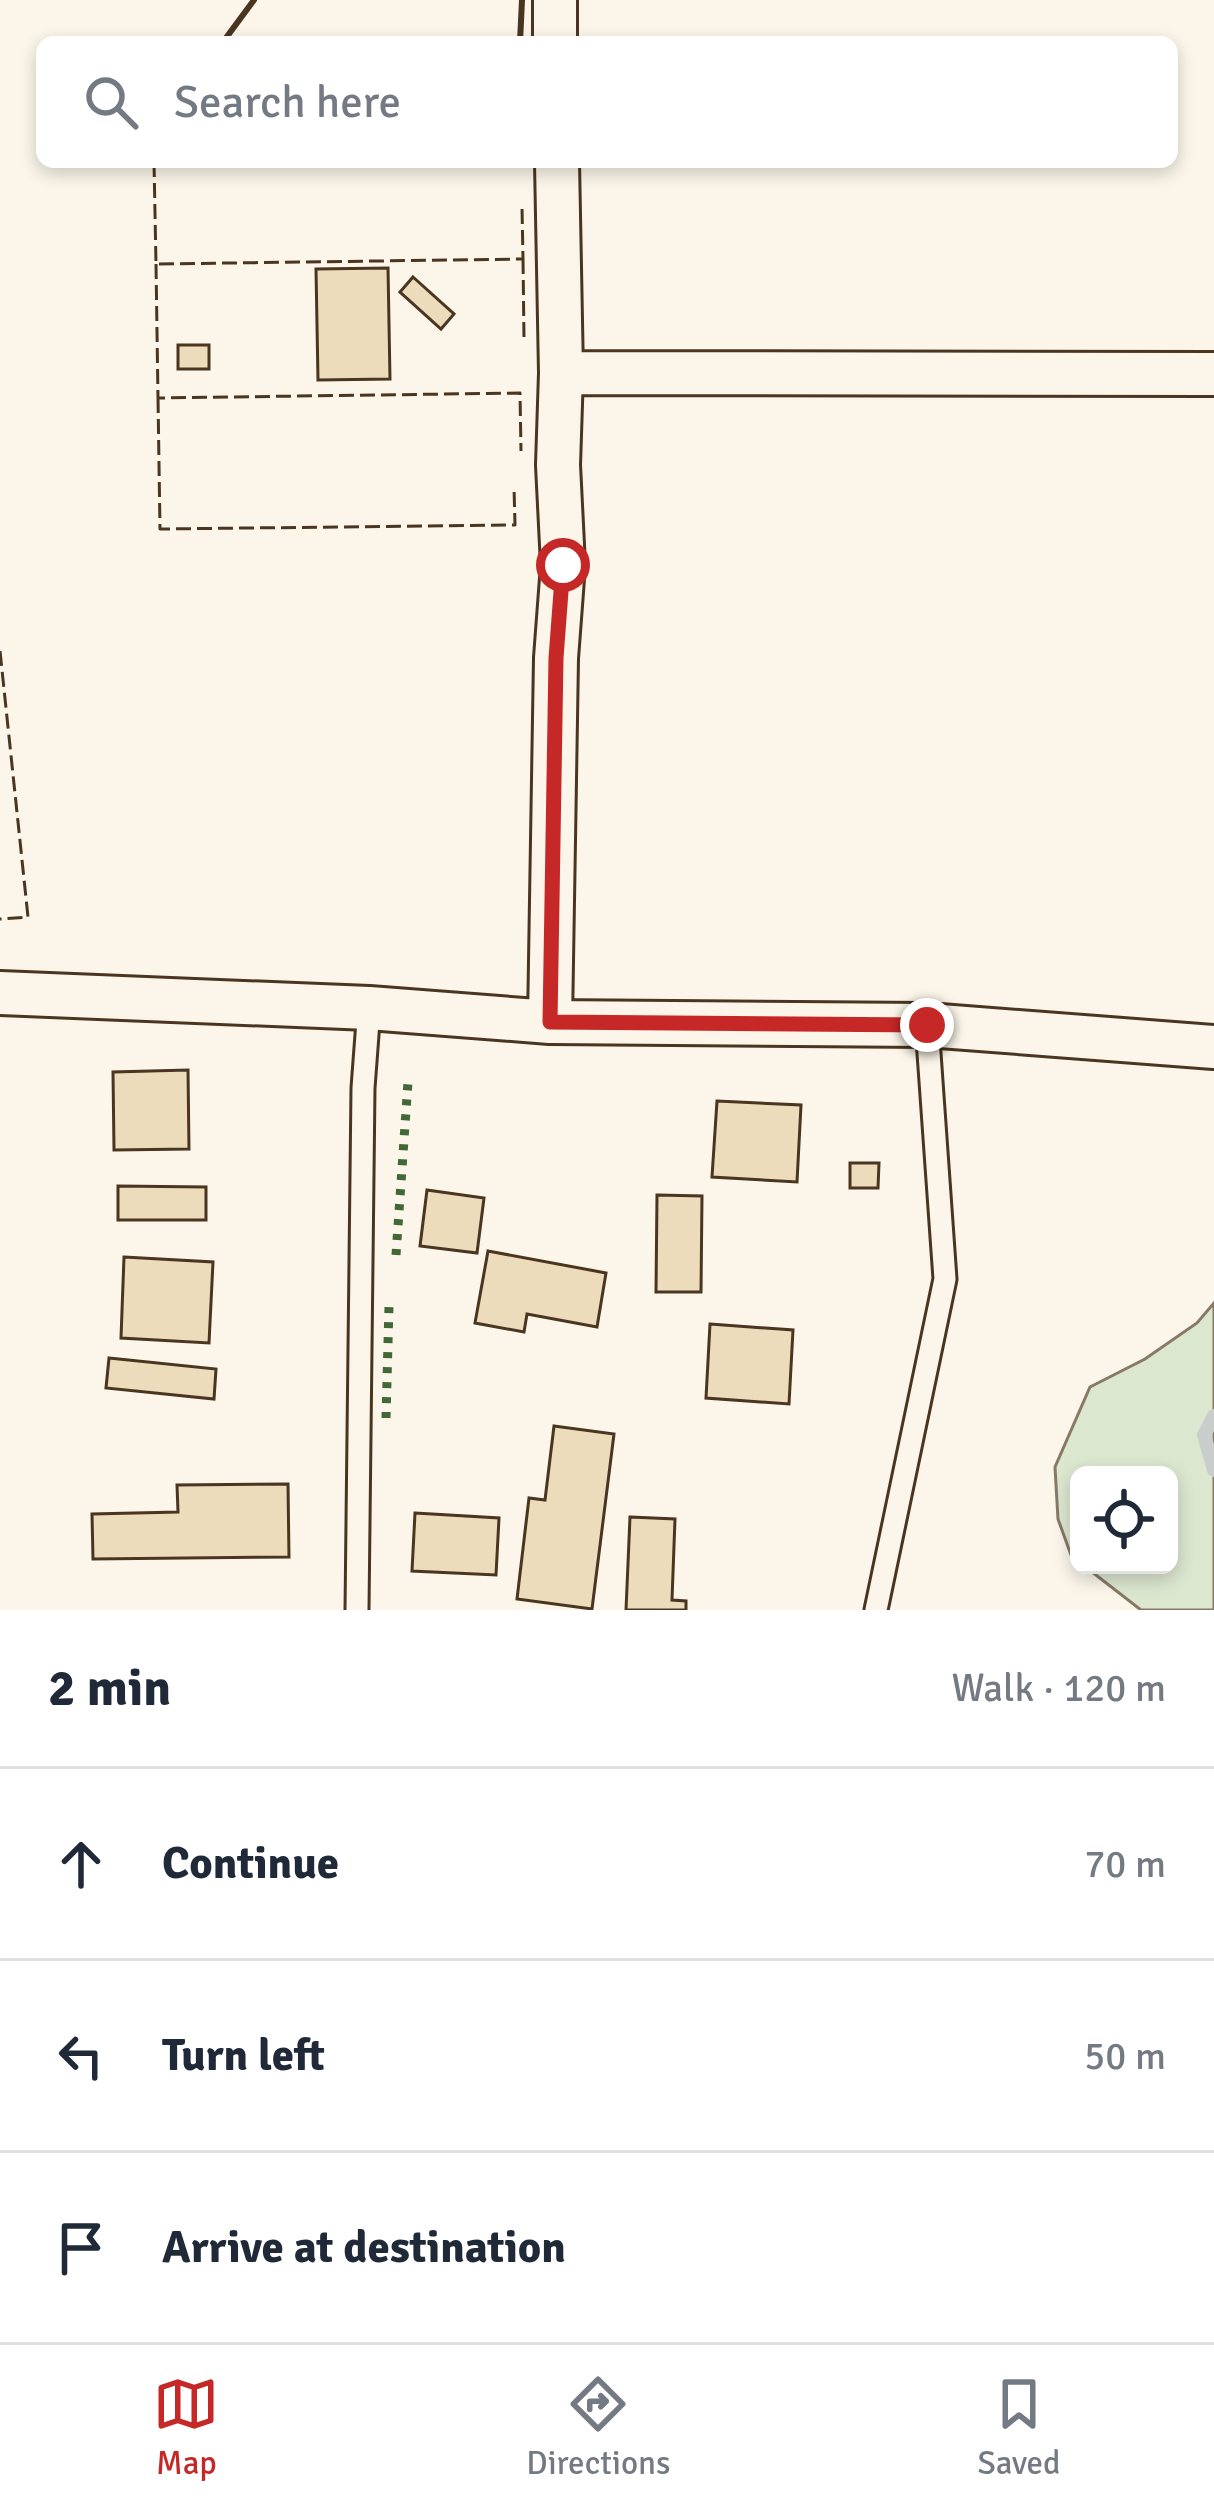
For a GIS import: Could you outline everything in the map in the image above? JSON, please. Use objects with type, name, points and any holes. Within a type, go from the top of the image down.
[{"type":"street","points":[[555,0],[555,36]]},
{"type":"street","points":[[550,1022],[556,658],[563,565],[557,168]]},
{"type":"street","points":[[561,373],[1214,374]]},
{"type":"street","points":[[0,993],[369,1008],[550,1022],[927,1025],[1214,1047]]},
{"type":"lane","points":[[357,1610],[363,1088],[369,1008]]},
{"type":"lane","points":[[876,1610],[945,1279],[927,1025]]},
{"type":"green space","points":[[1214,1303],[1214,1610],[1141,1610],[1095,1574],[1178,1574],[1178,1466],[1070,1466],[1070,1552],[1058,1519],[1055,1467],[1090,1387],[1145,1359],[1197,1323]]},
{"type":"building","points":[[388,268],[390,379],[318,380],[316,269]]},
{"type":"building","points":[[413,277],[454,314],[441,329],[400,292]]},
{"type":"building","points":[[178,345],[209,345],[209,369],[178,369]]},
{"type":"building","points":[[188,1070],[189,1149],[114,1150],[113,1072]]},
{"type":"building","points":[[717,1101],[801,1105],[797,1182],[712,1177]]},
{"type":"building","points":[[850,1163],[879,1163],[878,1188],[850,1188]]},
{"type":"building","points":[[118,1186],[206,1187],[206,1220],[118,1220]]},
{"type":"building","points":[[427,1190],[484,1198],[477,1253],[420,1246]]},
{"type":"building","points":[[657,1195],[702,1196],[701,1292],[656,1292]]},
{"type":"building","points":[[488,1251],[606,1273],[597,1327],[527,1314],[524,1332],[475,1323]]},
{"type":"building","points":[[124,1257],[213,1262],[209,1343],[121,1338]]},
{"type":"building","points":[[710,1324],[793,1330],[789,1404],[706,1398]]},
{"type":"building","points":[[109,1358],[216,1369],[214,1399],[106,1388]]},
{"type":"building","points":[[554,1426],[614,1434],[592,1609],[517,1599],[529,1498],[545,1500]]},
{"type":"building","points":[[288,1484],[289,1557],[93,1559],[92,1514],[178,1512],[177,1485]]},
{"type":"building","points":[[415,1513],[499,1518],[496,1575],[412,1571]]},
{"type":"building","points":[[630,1517],[675,1519],[672,1600],[686,1601],[686,1610],[626,1610]]},
{"type":"waterway","points":[[1214,1416],[1204,1435],[1214,1470]]},
{"type":"hedge","points":[[396,1255],[408,1082]]},
{"type":"hedge","points":[[386,1418],[389,1306]]},
{"type":"fence","points":[[154,168],[156,264],[523,259],[522,207]]},
{"type":"fence","points":[[523,259],[524,339]]},
{"type":"fence","points":[[156,264],[158,398],[520,393],[521,451]]},
{"type":"fence","points":[[158,398],[160,529],[515,525],[514,487]]},
{"type":"fence","points":[[0,651],[28,917],[0,919]]},
{"type":"wall","points":[[227,36],[254,0]]},
{"type":"wall","points":[[520,36],[522,0]]},
{"type":"route","points":[[563,565],[556,658],[550,1022],[927,1025]]}]
